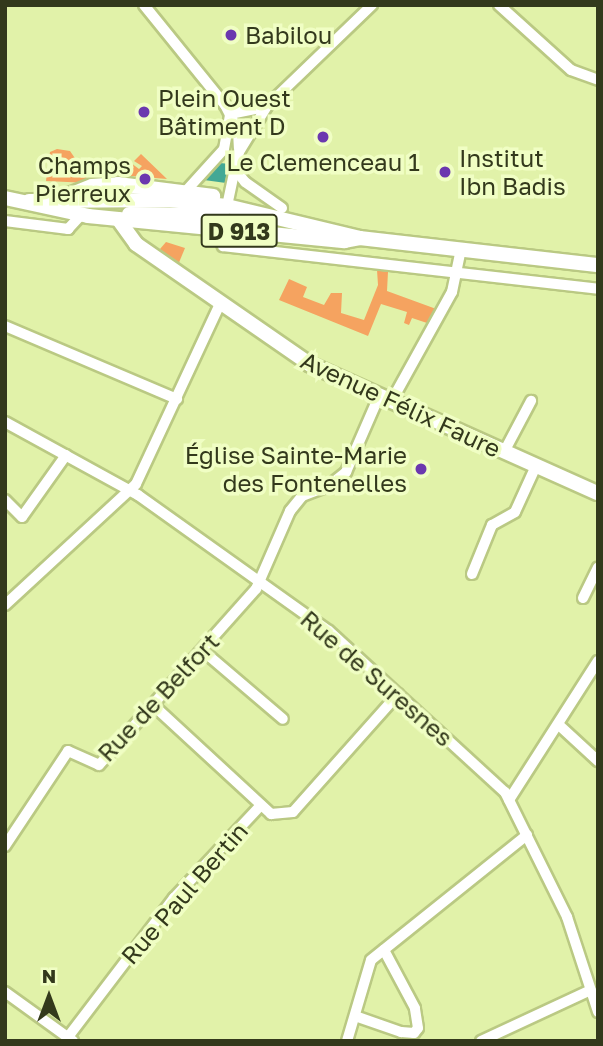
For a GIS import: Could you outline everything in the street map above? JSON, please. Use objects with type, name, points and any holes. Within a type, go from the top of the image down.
[{"type":"main road","name":"D 913","points":[[60,199],[92,186],[118,184],[184,191],[360,237],[598,265]]},
{"type":"main road","points":[[112,201],[118,184]]},
{"type":"main road","name":"D 913","points":[[5,198],[29,201],[81,215],[345,242],[360,237]]},
{"type":"main road","name":"D 913","points":[[29,201],[60,199],[228,202],[282,208],[297,220]]},
{"type":"main road","name":"Avenue Félix Faure","points":[[112,201],[118,219],[136,244],[309,364],[598,494]]},
{"type":"main road","points":[[118,219],[148,212],[217,215],[228,202]]},
{"type":"street","points":[[144,5],[230,114],[238,131],[239,152],[228,202]]},
{"type":"street","points":[[239,152],[267,106],[372,5]]},
{"type":"street","points":[[499,5],[571,69],[598,80]]},
{"type":"street","points":[[230,114],[267,106]]},
{"type":"street","points":[[184,191],[224,149],[230,114]]},
{"type":"street","points":[[235,169],[248,185],[282,208]]},
{"type":"street","points":[[5,221],[68,229],[81,215]]},
{"type":"street","points":[[215,229],[223,246],[598,289]]},
{"type":"street","name":"Rue de Belfort","points":[[5,846],[68,751],[99,765],[261,583],[290,511],[302,496],[330,485],[346,472],[385,399],[452,292],[461,249]]},
{"type":"street","points":[[5,605],[131,491],[220,304]]},
{"type":"street","points":[[5,326],[177,399]]},
{"type":"street","points":[[504,453],[531,401]]},
{"type":"street","name":"Rue de Suresnes","points":[[5,422],[131,491],[329,631],[509,800],[567,917],[598,1012]]},
{"type":"street","points":[[5,500],[22,517],[66,455]]},
{"type":"street","points":[[472,574],[492,525],[515,512],[536,466]]},
{"type":"street","points":[[583,598],[598,567]]},
{"type":"street","points":[[202,650],[283,719]]},
{"type":"street","points":[[509,800],[560,726],[598,661]]},
{"type":"street","name":"Rue Paul Bertin","points":[[70,1039],[174,898],[261,804],[271,814],[293,812],[398,694]]},
{"type":"street","points":[[153,705],[261,804]]},
{"type":"street","points":[[560,726],[598,761]]},
{"type":"street","points":[[347,1041],[371,960],[527,835]]},
{"type":"street","points":[[355,1016],[401,1032],[414,1032],[418,1028],[415,1008],[384,950]]},
{"type":"street","points":[[481,1041],[591,990]]},
{"type":"street","points":[[6,994],[70,1039]]},
{"type":"shaded area","points":[[57,149],[70,151],[83,170],[48,167],[50,152]]},
{"type":"shaded area","points":[[141,154],[167,179],[108,174],[118,163],[124,167],[131,163],[139,169],[142,166],[134,161]]},
{"type":"shaded area","points":[[47,172],[86,176],[89,183],[46,181]]},
{"type":"shaded area","points":[[166,242],[185,248],[178,265],[160,249]]},
{"type":"shaded area","points":[[377,270],[388,272],[387,291],[439,310],[430,324],[412,318],[409,325],[404,323],[407,312],[381,304],[368,336],[279,300],[289,279],[307,287],[303,297],[324,305],[331,293],[342,293],[341,313],[364,320],[378,285]]},
{"type":"water","points":[[220,163],[230,164],[226,183],[204,180]]},
{"type":"place","name":"Babilou","points":[[231,35]]},
{"type":"place","name":"Plein Ouest Bâtiment D","points":[[144,112]]},
{"type":"place","name":"Le Clemenceau 1","points":[[323,137]]},
{"type":"place","name":"Institut Ibn Badis","points":[[445,172]]},
{"type":"place","name":"Champs Pierreux","points":[[145,179]]},
{"type":"place","name":"Église Sainte-Marie des Fontenelles","points":[[421,469]]}]
